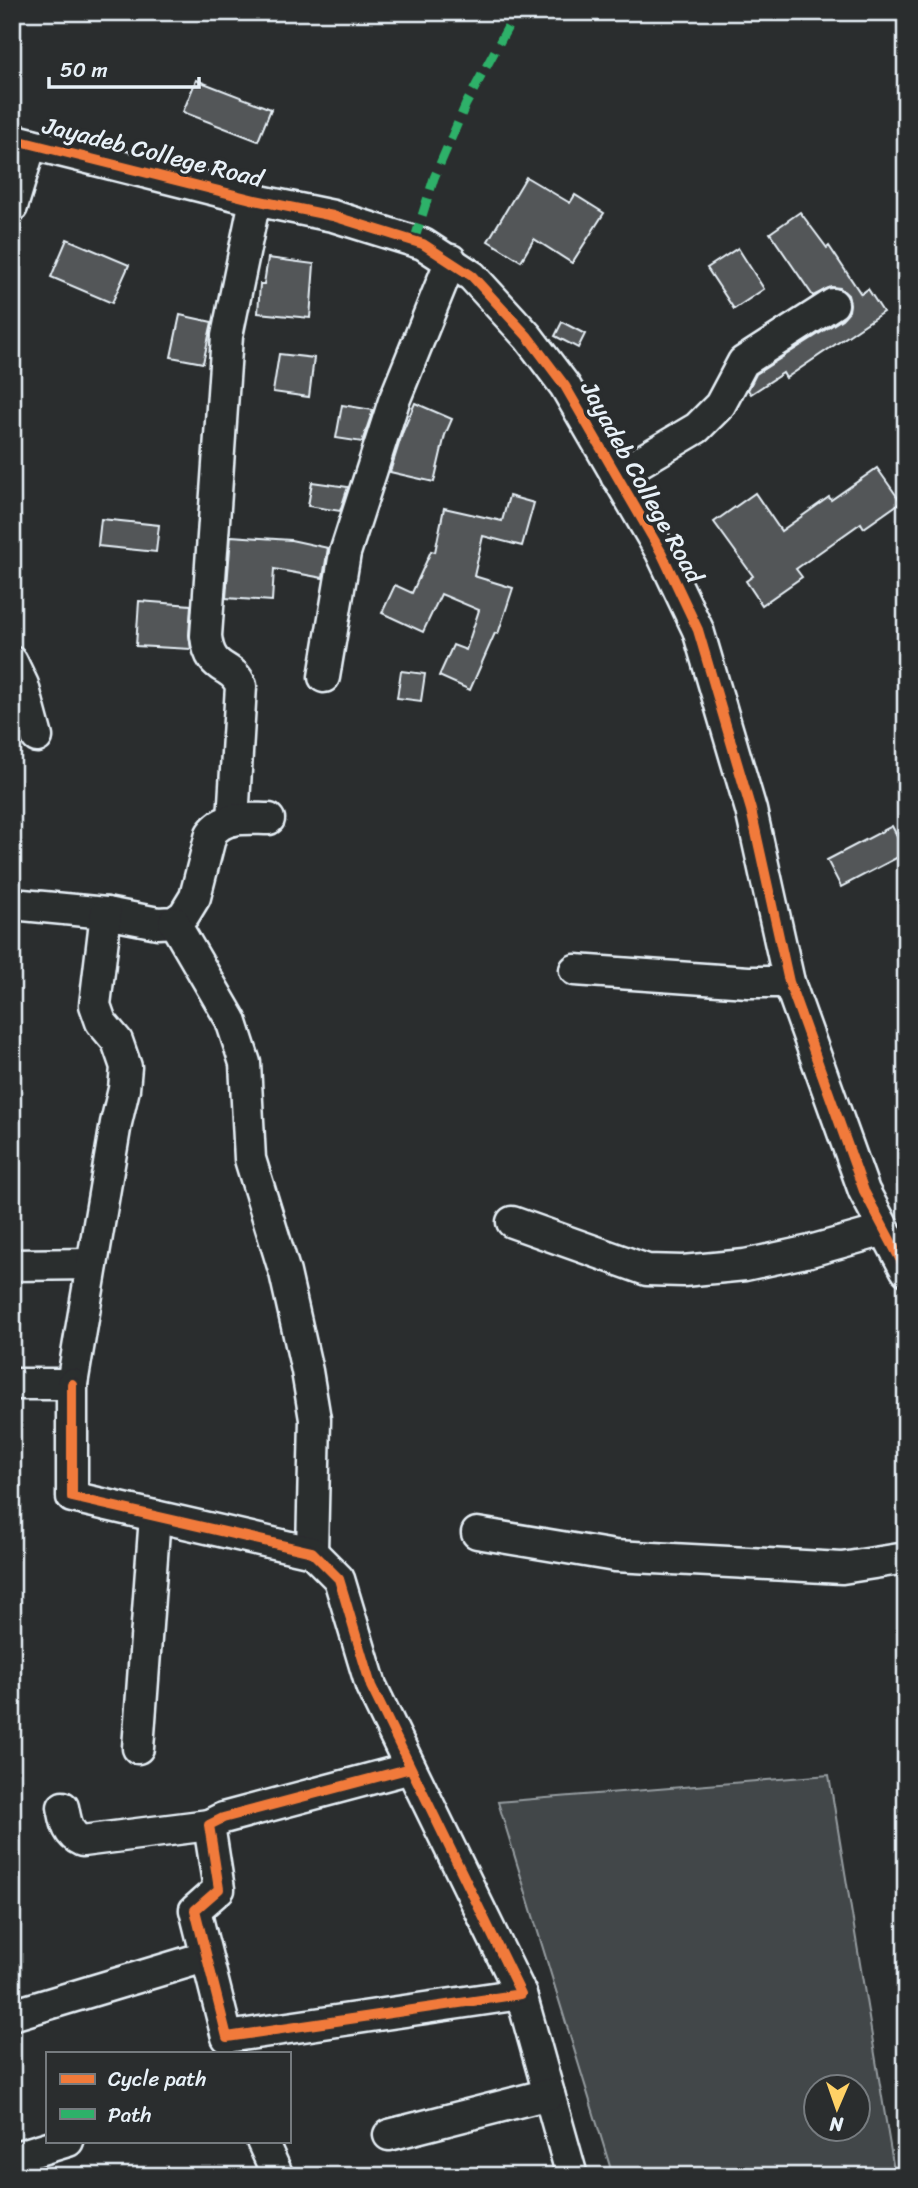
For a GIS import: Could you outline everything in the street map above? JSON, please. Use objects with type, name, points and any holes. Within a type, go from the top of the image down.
[{"type":"street","name":"Jayadeb College Road","points":[[22,141],[255,200],[345,219],[423,244],[472,276],[528,337],[565,386],[661,552],[698,630],[751,810],[789,982],[864,1191],[906,1270]]},
{"type":"street","points":[[12,207],[22,141]]},
{"type":"street","points":[[233,820],[241,687],[234,675],[211,658],[206,636],[227,336],[255,200]]},
{"type":"street","points":[[324,677],[345,553],[394,401],[451,260]]},
{"type":"street","points":[[616,476],[696,428],[720,405],[743,362],[833,304]]},
{"type":"street","points":[[12,662],[23,685],[37,737]]},
{"type":"street","points":[[12,904],[106,913],[158,923],[174,922],[184,915],[195,897],[211,834],[217,825],[233,820],[269,819]]},
{"type":"street","points":[[106,913],[95,1005],[100,1022],[117,1041],[126,1067],[72,1384],[72,1497],[312,1552],[339,1579],[371,1686],[521,1994],[572,2176]]},
{"type":"street","points":[[174,922],[231,1020],[245,1063],[250,1159],[285,1273],[315,1419],[312,1552]]},
{"type":"street","points":[[575,970],[748,982],[789,982]]},
{"type":"street","points":[[512,1222],[647,1270],[683,1271],[745,1265],[810,1251],[884,1230]]},
{"type":"street","points":[[12,1265],[92,1264]]},
{"type":"street","points":[[12,1384],[72,1384]]},
{"type":"street","points":[[138,1748],[155,1516]]},
{"type":"street","points":[[477,1533],[628,1556],[842,1568],[906,1558]]},
{"type":"street","points":[[63,1807],[68,1830],[82,1841],[209,1825],[223,1818],[411,1768]]},
{"type":"street","points":[[209,1825],[219,1889],[195,1910],[229,2045],[521,1994]]},
{"type":"street","points":[[12,2015],[205,1957]]},
{"type":"street","points":[[389,2135],[549,2094]]},
{"type":"street","points":[[12,2158],[65,2142]]},
{"type":"street","points":[[262,2142],[274,2175]]},
{"type":"shaded area","points":[[829,1775],[895,2176],[613,2176],[498,1802]]},
{"type":"building","points":[[196,80],[271,109],[258,141],[183,112]]},
{"type":"building","points":[[526,177],[570,203],[575,195],[604,213],[572,263],[534,239],[521,261],[488,241]]},
{"type":"building","points":[[800,212],[827,248],[829,246],[861,294],[868,289],[883,312],[786,378],[783,373],[751,394],[748,390],[756,374],[842,319],[849,311],[848,295],[840,288],[831,287],[813,296],[770,233]]},
{"type":"building","points":[[67,239],[129,265],[112,303],[51,277]]},
{"type":"building","points":[[738,248],[764,289],[734,309],[707,268]]},
{"type":"building","points":[[268,258],[314,264],[310,318],[258,313],[260,284],[264,284]]},
{"type":"building","points":[[180,315],[212,322],[203,363],[171,357]]},
{"type":"building","points":[[562,322],[585,334],[578,348],[555,336]]},
{"type":"building","points":[[279,354],[314,358],[309,397],[273,392]]},
{"type":"building","points":[[415,403],[452,419],[445,435],[434,482],[390,472]]},
{"type":"building","points":[[342,405],[373,410],[362,442],[336,438]]},
{"type":"building","points":[[877,468],[901,502],[864,528],[861,523],[796,569],[802,577],[762,605],[746,581],[753,576],[714,522],[755,493],[781,531]]},
{"type":"building","points":[[312,482],[348,487],[340,511],[308,506]]},
{"type":"building","points":[[509,496],[534,503],[522,546],[483,536],[474,576],[513,588],[498,634],[495,633],[470,690],[439,676],[453,645],[466,650],[479,610],[441,594],[423,632],[382,613],[395,585],[412,593],[431,551],[435,552],[444,508],[502,521]]},
{"type":"building","points":[[101,519],[159,525],[156,552],[98,546]]},
{"type":"building","points":[[231,536],[291,540],[328,548],[323,578],[274,569],[272,601],[226,598]]},
{"type":"building","points":[[139,601],[191,605],[191,649],[136,646]]},
{"type":"building","points":[[401,671],[425,674],[421,701],[397,698]]},
{"type":"building","points":[[892,826],[906,853],[841,887],[827,860]]},
{"type":"marked path","points":[[414,241],[434,178],[466,104],[516,12]]},
{"type":"cycle path","points":[[12,139],[255,200],[333,216],[423,244],[472,276],[528,337],[565,386],[661,552],[698,630],[751,810],[789,982],[864,1191],[906,1270]]},
{"type":"cycle path","points":[[72,1384],[72,1497],[312,1552],[339,1579],[371,1686],[521,1994],[227,2037],[195,1910],[219,1889],[209,1825],[223,1818],[411,1768]]}]
